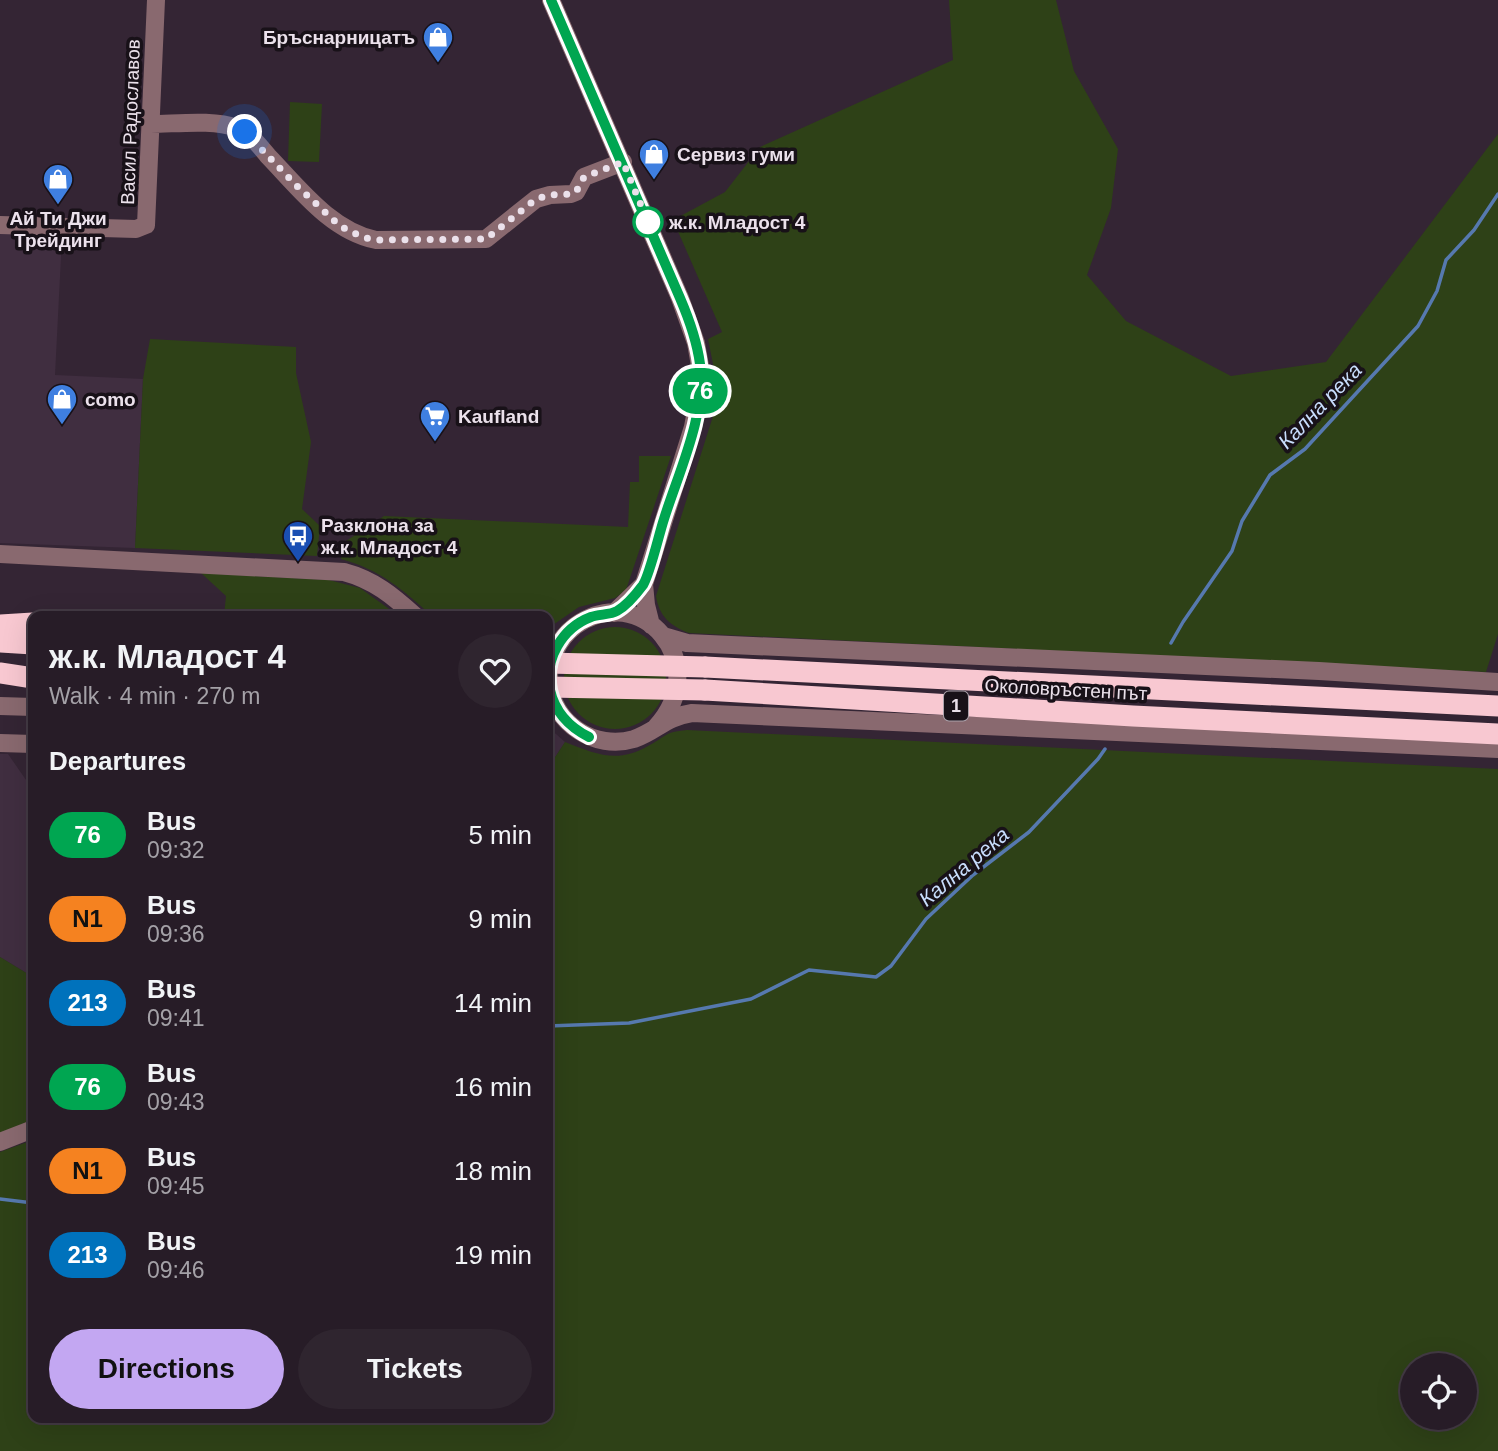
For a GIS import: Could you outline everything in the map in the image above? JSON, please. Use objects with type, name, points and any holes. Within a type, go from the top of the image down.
[{"type":"highway","points":[[0,625],[28,623]]},
{"type":"highway","points":[[0,642],[28,644]]},
{"type":"highway","name":"Околовръстен път","points":[[553,663],[705,667],[1498,706]]},
{"type":"highway","points":[[0,673],[28,676]]},
{"type":"highway","name":"Околовръстен път","points":[[553,687],[705,691],[1498,734]]},
{"type":"highway","points":[[1290,724],[1354,742]]},
{"type":"highway","points":[[1455,747],[1498,740]]},
{"type":"street","name":"Васил Радославов","points":[[0,225],[123,229],[144,227],[147,222],[156,0]]},
{"type":"street","points":[[551,0],[689,320],[700,366],[700,390],[694,427],[644,584],[646,605],[657,630],[676,661],[677,690],[669,710],[656,727]]},
{"type":"street","points":[[151,124],[223,124],[245,132],[340,226],[362,237],[376,240],[486,239],[536,199],[576,192],[584,177],[623,162]]},
{"type":"street","points":[[0,554],[344,572],[377,584],[409,611]]},
{"type":"street","points":[[614,613],[644,584]]},
{"type":"street","points":[[556,638],[582,622],[614,613],[627,614],[687,643],[1319,671],[1498,682]]},
{"type":"street","points":[[0,706],[28,707]]},
{"type":"street","points":[[555,714],[579,732],[601,741],[612,742],[635,738],[673,717],[692,713],[1498,749]]},
{"type":"street","points":[[0,743],[28,744]]},
{"type":"street","points":[[0,1142],[28,1131]]},
{"type":"shaded area","points":[[0,233],[62,237],[55,375],[143,379],[135,548],[0,543]]},
{"type":"shaded area","points":[[553,731],[565,742],[553,760]]},
{"type":"shaded area","points":[[0,754],[8,754],[28,783],[28,974],[0,957]]},
{"type":"green space","points":[[949,0],[1056,0],[1074,71],[1118,149],[1111,208],[1087,275],[1126,321],[1231,376],[1326,362],[1498,134],[1498,634],[1486,672],[689,633],[666,619],[656,596],[714,413],[717,384],[708,339],[722,332],[673,220],[725,192],[760,147],[953,60]]},
{"type":"green space","points":[[290,102],[322,104],[319,162],[288,161]]},
{"type":"green space","points":[[150,339],[296,347],[296,373],[311,442],[302,509],[320,526],[317,556],[135,548],[143,379]]},
{"type":"green space","points":[[639,456],[671,456],[626,590],[615,598],[579,607],[553,625],[553,611],[426,611],[380,575],[341,559],[343,543],[384,516],[628,527],[630,482],[639,482]]},
{"type":"green space","points":[[201,573],[329,580],[360,588],[392,611],[224,611],[226,596]]},
{"type":"green space","points":[[615,627],[634,631],[651,642],[662,659],[666,678],[662,697],[651,714],[634,725],[615,729],[596,725],[579,714],[568,697],[564,678],[568,659],[579,642],[596,631]]},
{"type":"green space","points":[[687,730],[1498,769],[1498,1451],[0,1451],[0,1152],[28,1142],[28,1423],[553,1423],[553,760],[565,742],[597,753],[616,756],[626,755],[669,734]]},
{"type":"green space","points":[[0,957],[28,974],[28,1121],[0,1134]]},
{"type":"waterway","name":"Кална река","points":[[1171,643],[1232,551],[1242,521],[1270,475],[1305,449],[1418,326],[1437,291],[1446,260],[1474,230],[1498,194]]},
{"type":"waterway","name":"Кална река","points":[[553,1026],[629,1023],[751,999],[809,970],[876,977],[891,966],[926,919],[973,875],[1029,832],[1105,749]]},
{"type":"waterway","name":"Кална река","points":[[0,1199],[28,1202]]},
{"type":"bus line","name":"76","points":[[551,0],[689,320],[700,366],[700,390],[694,427],[644,584],[614,613],[592,617],[572,628],[553,655]]},
{"type":"bus line","name":"76","points":[[553,700],[562,717],[589,737]]},
{"type":"place","name":"Бръснарницатъ","points":[[438,64]]},
{"type":"place","name":"Сервиз гуми","points":[[654,181]]},
{"type":"place","name":"Ай Ти Джи Трейдинг","points":[[58,206]]},
{"type":"place","name":"ж.к. Младост 4","points":[[648,222]]},
{"type":"place","name":"como","points":[[62,426]]},
{"type":"place","name":"Kaufland","points":[[435,443]]},
{"type":"place","name":"Разклона за ж.к. Младост 4","points":[[298,563]]},
{"type":"route","points":[[245,132],[340,226],[362,237],[376,240],[486,239],[536,199],[576,192],[584,177],[623,162],[648,222]]}]
